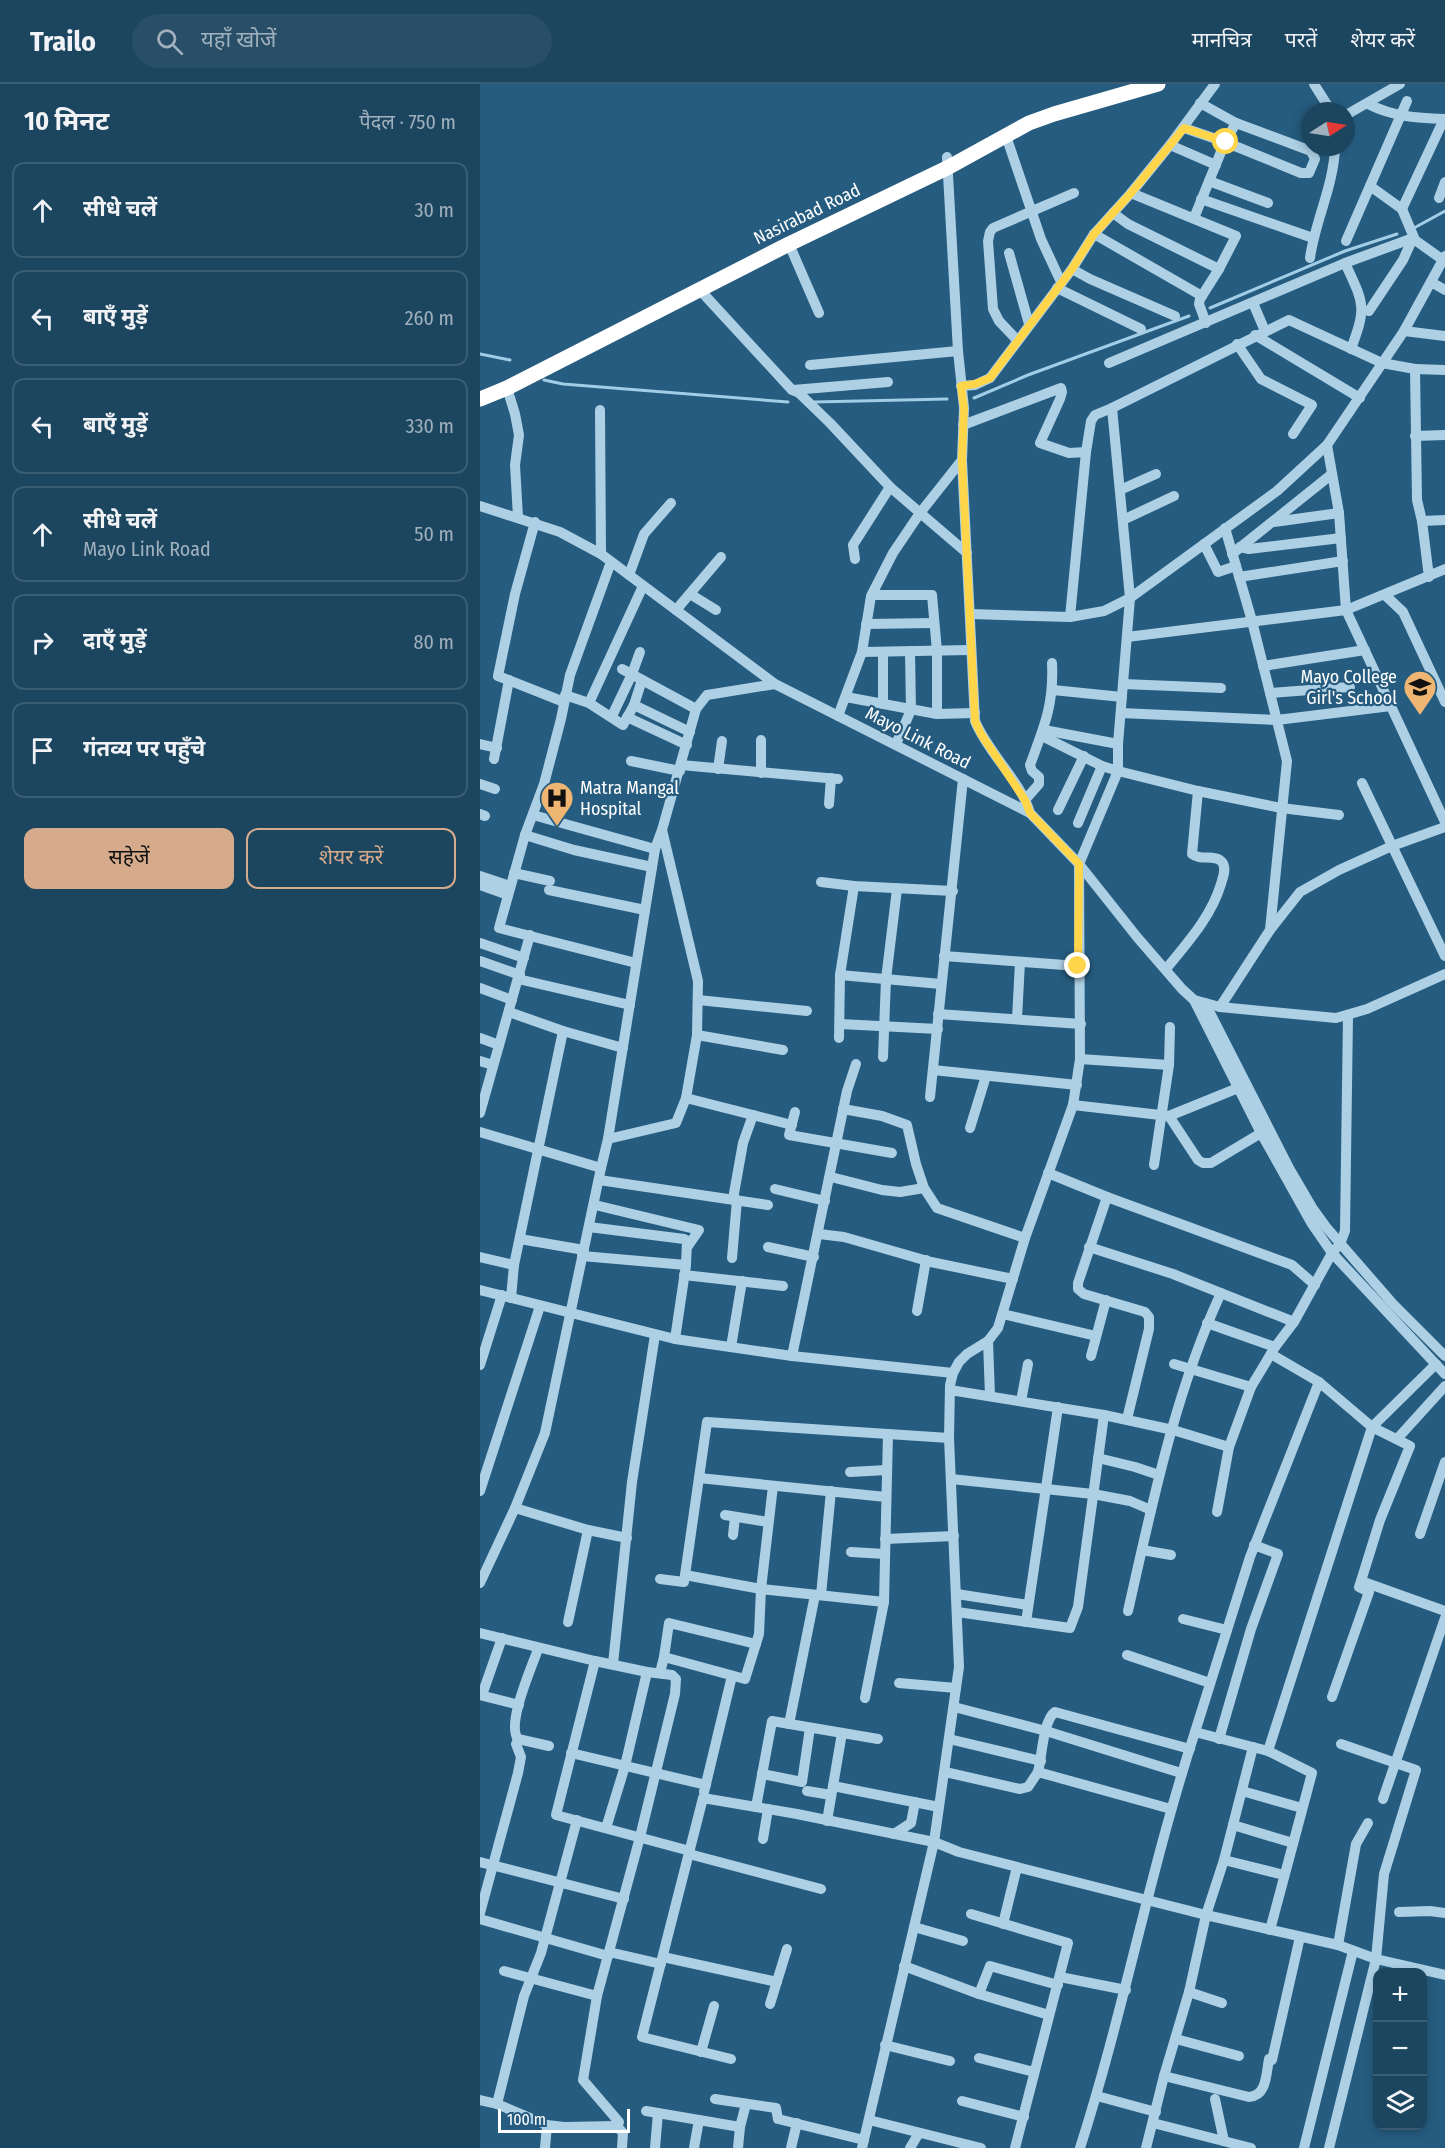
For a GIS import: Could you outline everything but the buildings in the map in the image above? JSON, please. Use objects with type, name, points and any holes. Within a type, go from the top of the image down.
[{"type":"highway","name":"Nasirabad Road","points":[[480,399],[507,388],[1053,110],[1139,84]]},
{"type":"highway","name":"Nasirabad Road","points":[[480,391],[550,358],[672,292],[1006,136],[1053,110],[1158,84]]},
{"type":"street","points":[[962,388],[990,378],[1072,269],[1094,234],[1184,128],[1215,84]]},
{"type":"street","points":[[1314,84],[1325,102]]},
{"type":"street","points":[[1355,110],[1400,84]]},
{"type":"street","points":[[1346,241],[1407,101]]},
{"type":"street","points":[[1184,128],[1226,142],[1301,173],[1311,171],[1315,159],[1311,151],[1236,123],[1200,103]]},
{"type":"street","points":[[1368,104],[1383,112],[1399,116],[1444,119],[1403,215]]},
{"type":"street","points":[[1194,218],[1236,123]]},
{"type":"street","points":[[1006,136],[1059,285],[1141,329]]},
{"type":"street","points":[[1170,145],[1216,165]]},
{"type":"street","points":[[1310,258],[1313,238],[1335,156]]},
{"type":"street","points":[[948,162],[958,351],[964,408],[962,460],[975,721],[981,734],[1032,794]]},
{"type":"street","points":[[1209,181],[1268,203]]},
{"type":"street","points":[[1439,198],[1445,182]]},
{"type":"street","points":[[970,614],[1070,617],[1104,611],[1130,598],[1277,491],[1327,445],[1404,331],[1444,258],[1419,244],[1412,236],[1403,215],[1370,186]]},
{"type":"street","points":[[1017,340],[999,321],[993,309],[988,241],[990,232],[993,228],[1074,193]]},
{"type":"street","points":[[1131,193],[1236,236],[1201,300]]},
{"type":"street","points":[[1201,199],[1313,238]]},
{"type":"street","points":[[1113,213],[1128,224],[1219,270]]},
{"type":"street","points":[[1094,234],[1201,300],[1206,320]]},
{"type":"street","points":[[1109,363],[1206,320],[1253,303],[1412,236]]},
{"type":"street","points":[[1369,311],[1403,260],[1412,236]]},
{"type":"street","points":[[789,244],[819,313]]},
{"type":"street","points":[[1009,253],[1029,324]]},
{"type":"street","points":[[1345,263],[1363,310],[1351,349]]},
{"type":"street","points":[[1072,269],[1175,316]]},
{"type":"street","points":[[1431,282],[1445,290]]},
{"type":"street","points":[[699,290],[890,487],[967,553]]},
{"type":"street","points":[[1253,303],[1260,333],[1360,398]]},
{"type":"street","points":[[1070,617],[1086,452],[1091,421],[1095,415],[1288,320],[1382,363],[1415,369],[1445,370]]},
{"type":"street","points":[[1404,331],[1445,336]]},
{"type":"street","points":[[1237,345],[1261,379],[1312,405],[1293,434]]},
{"type":"street","points":[[810,365],[958,351]]},
{"type":"street","points":[[1415,369],[1417,500],[1429,577]]},
{"type":"street","points":[[796,392],[888,382]]},
{"type":"street","points":[[507,388],[519,435],[515,465],[518,517]]},
{"type":"street","points":[[963,425],[1061,388],[1060,399],[1040,443],[1069,453],[1086,452]]},
{"type":"street","points":[[715,2099],[776,2108],[778,2119],[863,2144],[869,2120],[934,1842],[959,1667],[949,1438],[950,1390],[953,1373],[967,1354],[988,1341],[998,1328],[1077,1085],[1081,1024],[1078,966],[1079,864],[1118,771],[1120,712],[1130,598],[1112,408]]},
{"type":"street","points":[[600,410],[601,554]]},
{"type":"street","points":[[1415,436],[1445,435]]},
{"type":"street","points":[[1327,445],[1339,513],[1346,610],[1445,822]]},
{"type":"street","points":[[838,716],[862,652],[872,595],[892,553],[962,460]]},
{"type":"street","points":[[1120,490],[1156,474]]},
{"type":"street","points":[[1236,550],[1332,474]]},
{"type":"street","points":[[855,559],[853,545],[890,487]]},
{"type":"street","points":[[1123,520],[1174,496]]},
{"type":"street","points":[[629,574],[645,534],[671,502]]},
{"type":"street","name":"Mayo Link Road","points":[[480,506],[535,522],[560,532],[601,554],[776,684],[1030,813],[1079,864],[1166,969],[1200,1001]]},
{"type":"street","points":[[1273,522],[1339,513]]},
{"type":"street","points":[[1422,521],[1445,520]]},
{"type":"street","points":[[535,522],[515,594],[498,676],[565,699],[589,703],[623,725],[634,705],[632,674]]},
{"type":"street","points":[[1225,528],[1236,550],[1238,571],[1287,761],[1270,930]]},
{"type":"street","points":[[1236,550],[1341,538]]},
{"type":"street","points":[[1204,544],[1218,572],[1343,561]]},
{"type":"street","points":[[676,610],[721,557]]},
{"type":"street","points":[[611,562],[570,675],[544,784],[525,835],[499,928],[636,963]]},
{"type":"street","points":[[1127,637],[1346,610],[1445,569]]},
{"type":"street","points":[[589,703],[643,586]]},
{"type":"street","points":[[690,594],[716,610]]},
{"type":"street","points":[[872,595],[932,594],[937,651],[937,714]]},
{"type":"street","points":[[1385,594],[1403,612],[1445,702]]},
{"type":"street","points":[[866,624],[934,623]]},
{"type":"street","points":[[862,652],[970,650]]},
{"type":"street","points":[[1263,666],[1365,650]]},
{"type":"street","points":[[896,744],[911,710],[910,651]]},
{"type":"street","points":[[612,716],[640,652]]},
{"type":"street","points":[[883,652],[883,704]]},
{"type":"street","points":[[1030,813],[1032,794],[1040,779],[1032,771],[1030,765],[1043,733],[1053,690],[1052,663]]},
{"type":"street","points":[[632,674],[696,709]]},
{"type":"street","points":[[480,744],[495,753],[509,680]]},
{"type":"street","points":[[480,1583],[515,1508],[545,1433],[608,1139],[655,849],[681,768],[696,709],[707,695],[776,684]]},
{"type":"street","points":[[1123,684],[1221,688]]},
{"type":"street","points":[[1270,693],[1350,687]]},
{"type":"street","points":[[1053,690],[1122,697]]},
{"type":"street","points":[[846,697],[937,714],[975,713]]},
{"type":"street","points":[[634,705],[690,732]]},
{"type":"street","points":[[1120,712],[1277,720],[1391,706]]},
{"type":"street","points":[[627,717],[687,745]]},
{"type":"street","points":[[1043,733],[1118,744]]},
{"type":"street","points":[[1043,733],[1102,766],[1118,771],[1281,808],[1339,815]]},
{"type":"street","points":[[761,740],[761,773]]},
{"type":"street","points":[[718,769],[722,741]]},
{"type":"street","points":[[1058,810],[1084,756]]},
{"type":"street","points":[[632,761],[681,768],[835,778],[829,804]]},
{"type":"street","points":[[1078,823],[1102,766]]},
{"type":"street","points":[[930,1097],[963,779]]},
{"type":"street","points":[[1362,783],[1445,956]]},
{"type":"street","points":[[480,784],[495,789]]},
{"type":"street","points":[[1166,969],[1204,922],[1216,899],[1225,871],[1224,863],[1220,859],[1196,858],[1192,854],[1198,791]]},
{"type":"street","points":[[533,815],[655,849]]},
{"type":"street","points":[[1220,1007],[1270,930],[1300,892],[1339,870],[1392,846],[1445,827]]},
{"type":"street","points":[[608,1139],[676,1123],[686,1098],[697,1035],[698,981],[662,830]]},
{"type":"street","points":[[525,835],[673,876]]},
{"type":"street","points":[[514,873],[549,886],[645,910]]},
{"type":"street","points":[[480,876],[509,891]]},
{"type":"street","points":[[821,882],[897,889],[953,891]]},
{"type":"street","points":[[480,885],[509,891]]},
{"type":"street","points":[[839,1038],[840,975],[854,886]]},
{"type":"street","points":[[882,1058],[885,979],[897,889]]},
{"type":"street","points":[[480,1113],[530,935]]},
{"type":"street","points":[[480,943],[524,958]]},
{"type":"street","points":[[944,956],[1078,966]]},
{"type":"street","points":[[480,962],[519,977],[630,1005]]},
{"type":"street","points":[[1017,1019],[1020,962]]},
{"type":"street","points":[[1200,1001],[1220,1007],[1336,1018],[1367,1009],[1445,974]]},
{"type":"street","points":[[840,975],[941,984]]},
{"type":"street","points":[[480,988],[512,1000]]},
{"type":"street","points":[[698,1000],[807,1011]]},
{"type":"street","points":[[1200,1001],[1238,1088],[1312,1224],[1332,1253],[1445,1374]]},
{"type":"street","points":[[1200,1001],[1289,1168],[1320,1218],[1393,1304],[1445,1356]]},
{"type":"street","points":[[509,1012],[563,1031],[623,1048]]},
{"type":"street","points":[[938,1014],[1081,1024]]},
{"type":"street","points":[[1217,1512],[1229,1447],[1251,1387],[1294,1322],[1332,1253],[1340,1244],[1345,1231],[1348,1015]]},
{"type":"street","points":[[840,1024],[938,1029]]},
{"type":"street","points":[[1154,1165],[1165,1116],[1170,1027]]},
{"type":"street","points":[[480,1365],[506,1296],[514,1265],[563,1031]]},
{"type":"street","points":[[697,1035],[783,1050]]},
{"type":"street","points":[[480,1038],[499,1045]]},
{"type":"street","points":[[1080,1059],[1169,1065]]},
{"type":"street","points":[[480,1061],[493,1065]]},
{"type":"street","points":[[792,1356],[831,1177],[843,1109],[856,1064]]},
{"type":"street","points":[[933,1070],[1077,1085]]},
{"type":"street","points":[[970,1128],[986,1076]]},
{"type":"street","points":[[1072,1105],[1165,1116],[1238,1088]]},
{"type":"street","points":[[686,1098],[792,1125]]},
{"type":"street","points":[[843,1109],[882,1116],[907,1125],[924,1188],[937,1208],[1026,1238]]},
{"type":"street","points":[[795,1112],[789,1135],[892,1153]]},
{"type":"street","points":[[732,1257],[735,1199],[743,1143],[753,1115]]},
{"type":"street","points":[[1165,1116],[1198,1160],[1203,1163],[1211,1162],[1261,1133]]},
{"type":"street","points":[[480,1132],[601,1168]]},
{"type":"street","points":[[1048,1173],[1292,1266],[1315,1285]]},
{"type":"street","points":[[831,1177],[882,1190],[900,1192],[924,1188]]},
{"type":"street","points":[[599,1180],[768,1204]]},
{"type":"street","points":[[775,1189],[825,1201]]},
{"type":"street","points":[[1107,1197],[1089,1247],[1078,1289],[1084,1294],[1145,1312],[1150,1323],[1127,1419]]},
{"type":"street","points":[[595,1205],[699,1230],[688,1246],[675,1339]]},
{"type":"street","points":[[589,1227],[684,1239],[688,1246]]},
{"type":"street","points":[[819,1234],[844,1237],[926,1260],[1013,1279]]},
{"type":"street","points":[[520,1239],[583,1253],[783,1286]]},
{"type":"street","points":[[768,1247],[814,1257]]},
{"type":"street","points":[[1089,1247],[1173,1274],[1294,1322]]},
{"type":"street","points":[[480,1257],[514,1265]]},
{"type":"street","points":[[917,1311],[926,1260]]},
{"type":"street","points":[[731,1347],[742,1281]]},
{"type":"street","points":[[480,1290],[675,1339],[792,1356],[953,1373]]},
{"type":"street","points":[[1128,1611],[1159,1475],[1191,1369],[1207,1323],[1221,1293]]},
{"type":"street","points":[[1091,1356],[1106,1300]]},
{"type":"street","points":[[480,1491],[540,1306]]},
{"type":"street","points":[[1003,1314],[1096,1336]]},
{"type":"street","points":[[1207,1323],[1273,1351],[1319,1382],[1372,1427],[1410,1446],[1380,1520],[1360,1581],[1359,1587],[1369,1592],[1332,1697]]},
{"type":"street","points":[[613,1664],[632,1482],[655,1335]]},
{"type":"street","points":[[988,1341],[990,1396]]},
{"type":"street","points":[[1021,1401],[1028,1364]]},
{"type":"street","points":[[1174,1364],[1251,1387]]},
{"type":"street","points":[[1268,1751],[1372,1427],[1436,1364]]},
{"type":"street","points":[[1080,2148],[1126,1990],[1181,1773],[1254,1545],[1319,1382]]},
{"type":"street","points":[[1397,1439],[1445,1386]]},
{"type":"street","points":[[950,1390],[1127,1419],[1229,1447]]},
{"type":"street","points":[[1026,1622],[1058,1407]]},
{"type":"street","points":[[957,1612],[1070,1628],[1078,1607],[1104,1415]]},
{"type":"street","points":[[660,1579],[684,1582],[707,1422],[949,1438]]},
{"type":"street","points":[[865,1698],[884,1602],[888,1434]]},
{"type":"street","points":[[1098,1458],[1159,1475]]},
{"type":"street","points":[[1420,1534],[1445,1462]]},
{"type":"street","points":[[850,1472],[887,1470]]},
{"type":"street","points":[[699,1478],[886,1497]]},
{"type":"street","points":[[951,1479],[1093,1494],[1130,1501],[1151,1510]]},
{"type":"street","points":[[664,1657],[745,1680],[759,1634],[761,1589],[773,1485]]},
{"type":"street","points":[[789,1724],[818,1595],[831,1491]]},
{"type":"street","points":[[515,1508],[588,1530],[627,1538]]},
{"type":"street","points":[[733,1535],[730,1516],[768,1522]]},
{"type":"street","points":[[568,1622],[588,1530]]},
{"type":"street","points":[[885,1539],[954,1536]]},
{"type":"street","points":[[1219,1739],[1251,1629],[1278,1554],[1254,1545]]},
{"type":"street","points":[[1142,1550],[1172,1555]]},
{"type":"street","points":[[851,1552],[885,1554]]},
{"type":"street","points":[[685,1575],[761,1589],[884,1602]]},
{"type":"street","points":[[1360,1581],[1445,1611]]},
{"type":"street","points":[[957,1594],[1028,1605]]},
{"type":"street","points":[[1383,1799],[1445,1618]]},
{"type":"street","points":[[1183,1619],[1227,1630]]},
{"type":"street","points":[[660,1673],[669,1623],[756,1644]]},
{"type":"street","points":[[480,1633],[538,1649],[647,1672],[672,1675],[677,1685],[640,1837],[597,1996],[583,2080],[619,2122]]},
{"type":"street","points":[[502,1638],[481,1695],[519,1705]]},
{"type":"street","points":[[480,1913],[518,1773],[521,1757],[514,1730],[519,1705],[538,1649]]},
{"type":"street","points":[[1127,1655],[1210,1683]]},
{"type":"street","points":[[595,1661],[556,1815],[821,1889]]},
{"type":"street","points":[[606,1828],[625,1766],[647,1672]]},
{"type":"street","points":[[731,2059],[642,2037],[732,1676]]},
{"type":"street","points":[[899,1683],[956,1688]]},
{"type":"street","points":[[954,1707],[1046,1731],[1181,1773]]},
{"type":"street","points":[[945,1772],[1020,1789],[1028,1787],[1039,1766],[1046,1731],[1051,1715],[1055,1712],[1190,1749]]},
{"type":"street","points":[[756,1807],[772,1721],[878,1739]]},
{"type":"street","points":[[762,1774],[802,1782],[810,1728]]},
{"type":"street","points":[[1195,1732],[1268,1751],[1312,1773],[1270,1930]]},
{"type":"street","points":[[827,1821],[842,1733]]},
{"type":"street","points":[[518,1739],[549,1746]]},
{"type":"street","points":[[949,1739],[1171,1809]]},
{"type":"street","points":[[1329,2148],[1376,1959],[1383,1874],[1416,1770],[1341,1744]]},
{"type":"street","points":[[1146,2148],[1189,1992],[1206,1915],[1224,1860],[1253,1748]]},
{"type":"street","points":[[571,1753],[706,1785]]},
{"type":"street","points":[[807,1791],[832,1790],[939,1807]]},
{"type":"street","points":[[1242,1791],[1302,1808]]},
{"type":"street","points":[[703,1798],[934,1842],[960,1852],[1017,1867],[1206,1915],[1338,1945],[1376,1959],[1445,1975]]},
{"type":"street","points":[[894,1834],[911,1823],[915,1803]]},
{"type":"street","points":[[763,1839],[768,1809]]},
{"type":"street","points":[[497,2104],[524,1996],[545,1937],[577,1820]]},
{"type":"street","points":[[1338,1945],[1356,1844],[1368,1823]]},
{"type":"street","points":[[1233,1825],[1293,1843]]},
{"type":"street","points":[[1224,1860],[1284,1875]]},
{"type":"street","points":[[480,1862],[624,1899]]},
{"type":"street","points":[[1003,1924],[1017,1867]]},
{"type":"street","points":[[1399,1912],[1445,1913]]},
{"type":"street","points":[[970,1914],[1068,1943],[1015,2148]]},
{"type":"street","points":[[480,1919],[609,1954],[662,1961],[777,1982]]},
{"type":"street","points":[[914,1927],[963,1941]]},
{"type":"street","points":[[1164,2076],[1249,2097],[1260,2094],[1300,1937]]},
{"type":"street","points":[[770,2004],[787,1949]]},
{"type":"street","points":[[1304,2148],[1353,1951]]},
{"type":"street","points":[[904,1966],[979,1994],[1049,2015]]},
{"type":"street","points":[[979,1994],[990,1966],[1059,1981],[1126,1990]]},
{"type":"street","points":[[504,1971],[597,1996]]},
{"type":"street","points":[[1189,1992],[1222,2003]]},
{"type":"street","points":[[702,2052],[714,2006]]},
{"type":"street","points":[[1176,2039],[1239,2056]]},
{"type":"street","points":[[885,2045],[950,2061]]},
{"type":"street","points":[[979,2058],[1034,2072]]},
{"type":"street","points":[[1097,2096],[1228,2144],[1251,2148]]},
{"type":"street","points":[[1215,2099],[1228,2144]]},
{"type":"street","points":[[480,2100],[497,2104],[548,2125],[617,2126],[623,2133],[622,2148]]},
{"type":"street","points":[[962,2101],[1024,2117]]},
{"type":"street","points":[[738,2148],[740,2127],[747,2104]]},
{"type":"street","points":[[646,2111],[740,2127]]},
{"type":"street","points":[[655,2148],[658,2113]]},
{"type":"street","points":[[694,2148],[699,2120]]},
{"type":"street","points":[[869,2120],[981,2148]]},
{"type":"street","points":[[791,2148],[797,2123]]},
{"type":"street","points":[[544,2148],[548,2125]]},
{"type":"street","points":[[910,2148],[919,2133]]},
{"type":"waterway","points":[[1414,228],[1445,211]]},
{"type":"waterway","points":[[1210,308],[1345,251],[1397,234]]},
{"type":"waterway","points":[[974,398],[1028,375],[1189,316]]},
{"type":"waterway","points":[[480,354],[510,360]]},
{"type":"waterway","points":[[544,380],[563,384],[788,402]]},
{"type":"waterway","points":[[814,402],[947,399]]},
{"type":"place","name":"Mayo College Girl's School","points":[[1420,716]]},
{"type":"place","name":"Matra Mangal Hospital","points":[[557,827]]},
{"type":"route","points":[[1078,966],[1079,864],[1030,813],[1029,806],[981,734],[975,721],[962,460],[964,408],[961,386],[983,382],[990,378],[1072,269],[1094,234],[1184,128],[1226,142]]}]
